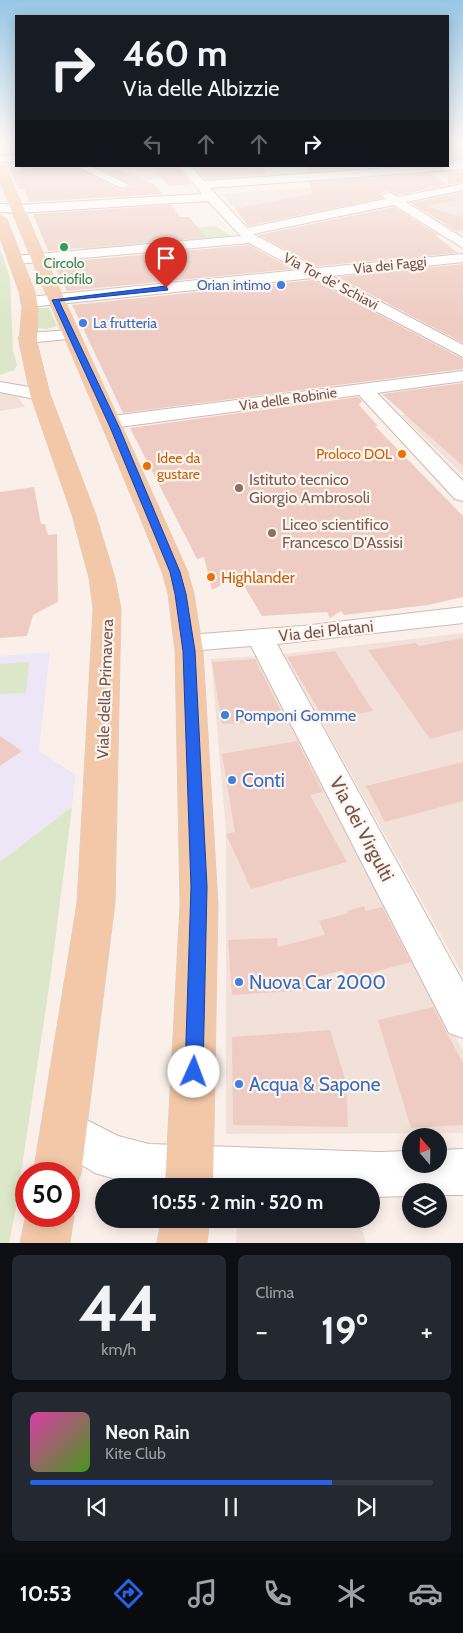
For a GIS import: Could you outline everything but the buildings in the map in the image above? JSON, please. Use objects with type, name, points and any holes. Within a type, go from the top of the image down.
[{"type":"main road","points":[[16,203],[55,300],[112,422],[176,575],[188,643],[199,904],[190,1177]]},
{"type":"main road","name":"Viale della Primavera","points":[[0,219],[16,260],[29,302],[27,338],[40,394],[84,515],[102,578],[107,609],[96,903],[61,1152]]},
{"type":"main road","points":[[45,1243],[48,1227]]},
{"type":"main road","points":[[182,1243],[184,1228]]},
{"type":"street","points":[[0,208],[18,209],[71,203]]},
{"type":"street","name":"Via Tor de' Schiavi","points":[[218,203],[248,236],[463,352]]},
{"type":"street","points":[[16,260],[248,236],[388,203]]},
{"type":"street","points":[[399,203],[463,244]]},
{"type":"street","points":[[154,247],[164,261]]},
{"type":"street","name":"Via dei Faggi","points":[[29,302],[55,300],[178,280],[316,273],[463,258]]},
{"type":"street","points":[[27,338],[72,335]]},
{"type":"street","points":[[0,378],[22,372],[32,364]]},
{"type":"street","name":"Via delle Robinie","points":[[112,422],[463,376]]},
{"type":"street","points":[[0,387],[40,394]]},
{"type":"street","points":[[363,389],[463,494]]},
{"type":"street","name":"Via dei Platani","points":[[188,643],[260,638],[463,614]]},
{"type":"street","name":"Via dei Virgulti","points":[[260,638],[463,1020]]},
{"type":"street","points":[[61,1152],[99,1152],[122,1161],[156,1167],[190,1177],[463,1172]]},
{"type":"shaded area","points":[[230,203],[367,203],[252,224]]},
{"type":"shaded area","points":[[412,203],[463,203],[463,235]]},
{"type":"shaded area","points":[[0,393],[18,397],[25,407],[0,411]]},
{"type":"shaded area","points":[[455,407],[463,413],[463,475],[401,415]]},
{"type":"shaded area","points":[[463,633],[463,975],[284,654]]},
{"type":"shaded area","points":[[50,652],[39,751],[76,775],[72,807],[0,862],[0,656]]},
{"type":"shaded area","points":[[258,656],[463,1051],[463,1133],[448,1133],[448,1128],[402,1128],[402,1133],[226,1134],[226,830],[211,659]]},
{"type":"shaded area","points":[[237,1228],[362,1228],[366,1243],[236,1243]]},
{"type":"green space","points":[[216,226],[234,238],[85,251],[76,235]]},
{"type":"green space","points":[[0,249],[10,278],[13,351],[17,365],[14,370],[0,375]]},
{"type":"green space","points":[[37,308],[49,308],[57,326],[47,329],[37,328]]},
{"type":"green space","points":[[29,662],[26,693],[0,694],[0,664]]},
{"type":"green space","points":[[72,807],[50,981],[23,1162],[15,1162],[15,1213],[9,1243],[0,1243],[0,862]]},
{"type":"place","name":"Circolo bocciofilo","points":[[64,247]]},
{"type":"place","name":"Orian intimo","points":[[281,285]]},
{"type":"place","name":"La frutteria","points":[[83,323]]},
{"type":"place","name":"Proloco DOL","points":[[402,454]]},
{"type":"place","name":"Idee da gustare","points":[[147,466]]},
{"type":"place","name":"Istituto tecnico Giorgio Ambrosoli","points":[[239,488]]},
{"type":"place","name":"Liceo scientifico Francesco D'Assisi","points":[[272,533]]},
{"type":"place","name":"Highlander","points":[[211,577]]},
{"type":"place","name":"Pomponi Gomme","points":[[225,715]]},
{"type":"place","name":"Conti","points":[[232,780]]},
{"type":"place","name":"Nuova Car 2000","points":[[239,982]]},
{"type":"place","name":"Acqua & Sapone","points":[[239,1084]]},
{"type":"route","points":[[166,288],[55,300],[114,427],[175,572],[181,594],[189,651],[199,887],[194,1072]]}]
